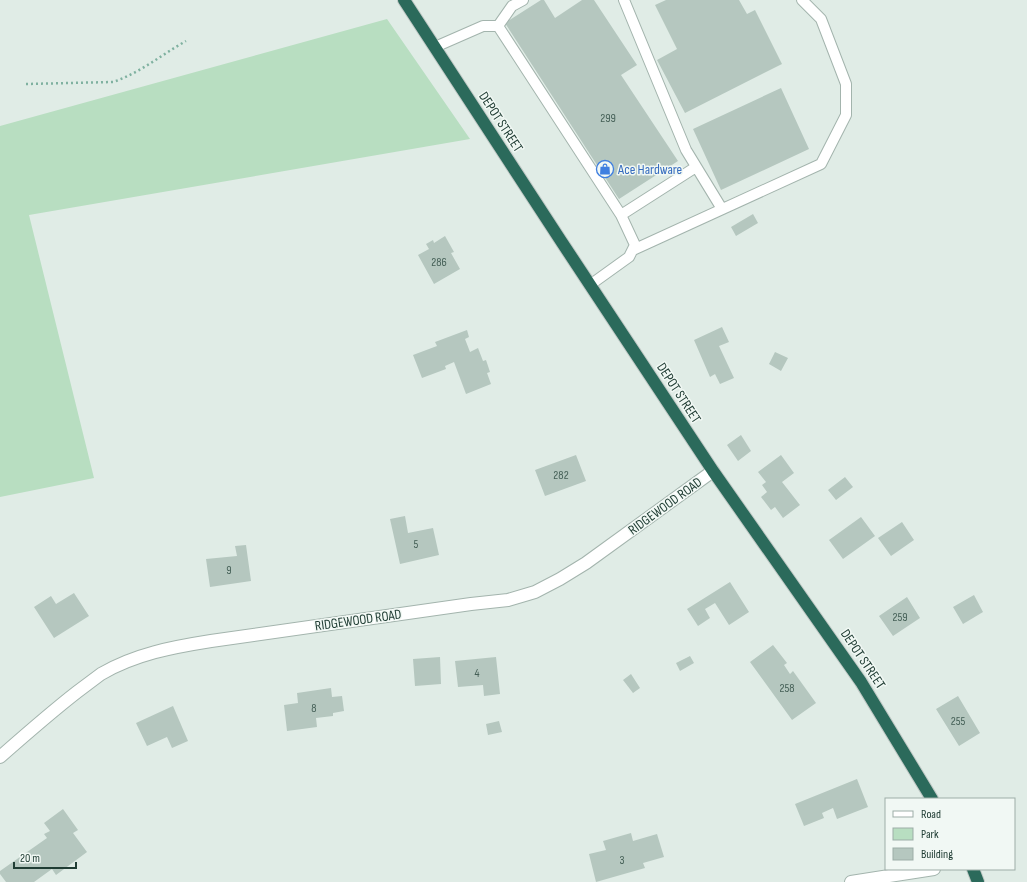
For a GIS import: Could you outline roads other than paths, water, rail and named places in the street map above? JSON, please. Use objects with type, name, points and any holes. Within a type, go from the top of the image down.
[{"type":"highway","name":"DEPOT STREET","points":[[404,0],[713,472],[861,682],[931,798]]},
{"type":"highway","points":[[973,870],[978,882]]},
{"type":"street","name":"RIDGEWOOD ROAD","points":[[0,757],[65,701],[101,674],[135,658],[153,652],[211,641],[508,600],[534,592],[560,579],[586,563],[713,472]]},
{"type":"street","points":[[851,882],[928,870]]},
{"type":"lane","points":[[498,26],[512,6],[523,0]]},
{"type":"lane","points":[[624,0],[686,150],[722,209]]},
{"type":"lane","points":[[633,250],[822,164],[846,115],[846,84],[821,19],[802,0]]},
{"type":"lane","points":[[435,47],[483,26],[498,26]]},
{"type":"lane","points":[[498,26],[621,215],[635,245],[629,257],[590,285]]},
{"type":"lane","points":[[621,215],[696,167]]},
{"type":"place","name":"Ace Hardware","points":[[605,169]]}]
